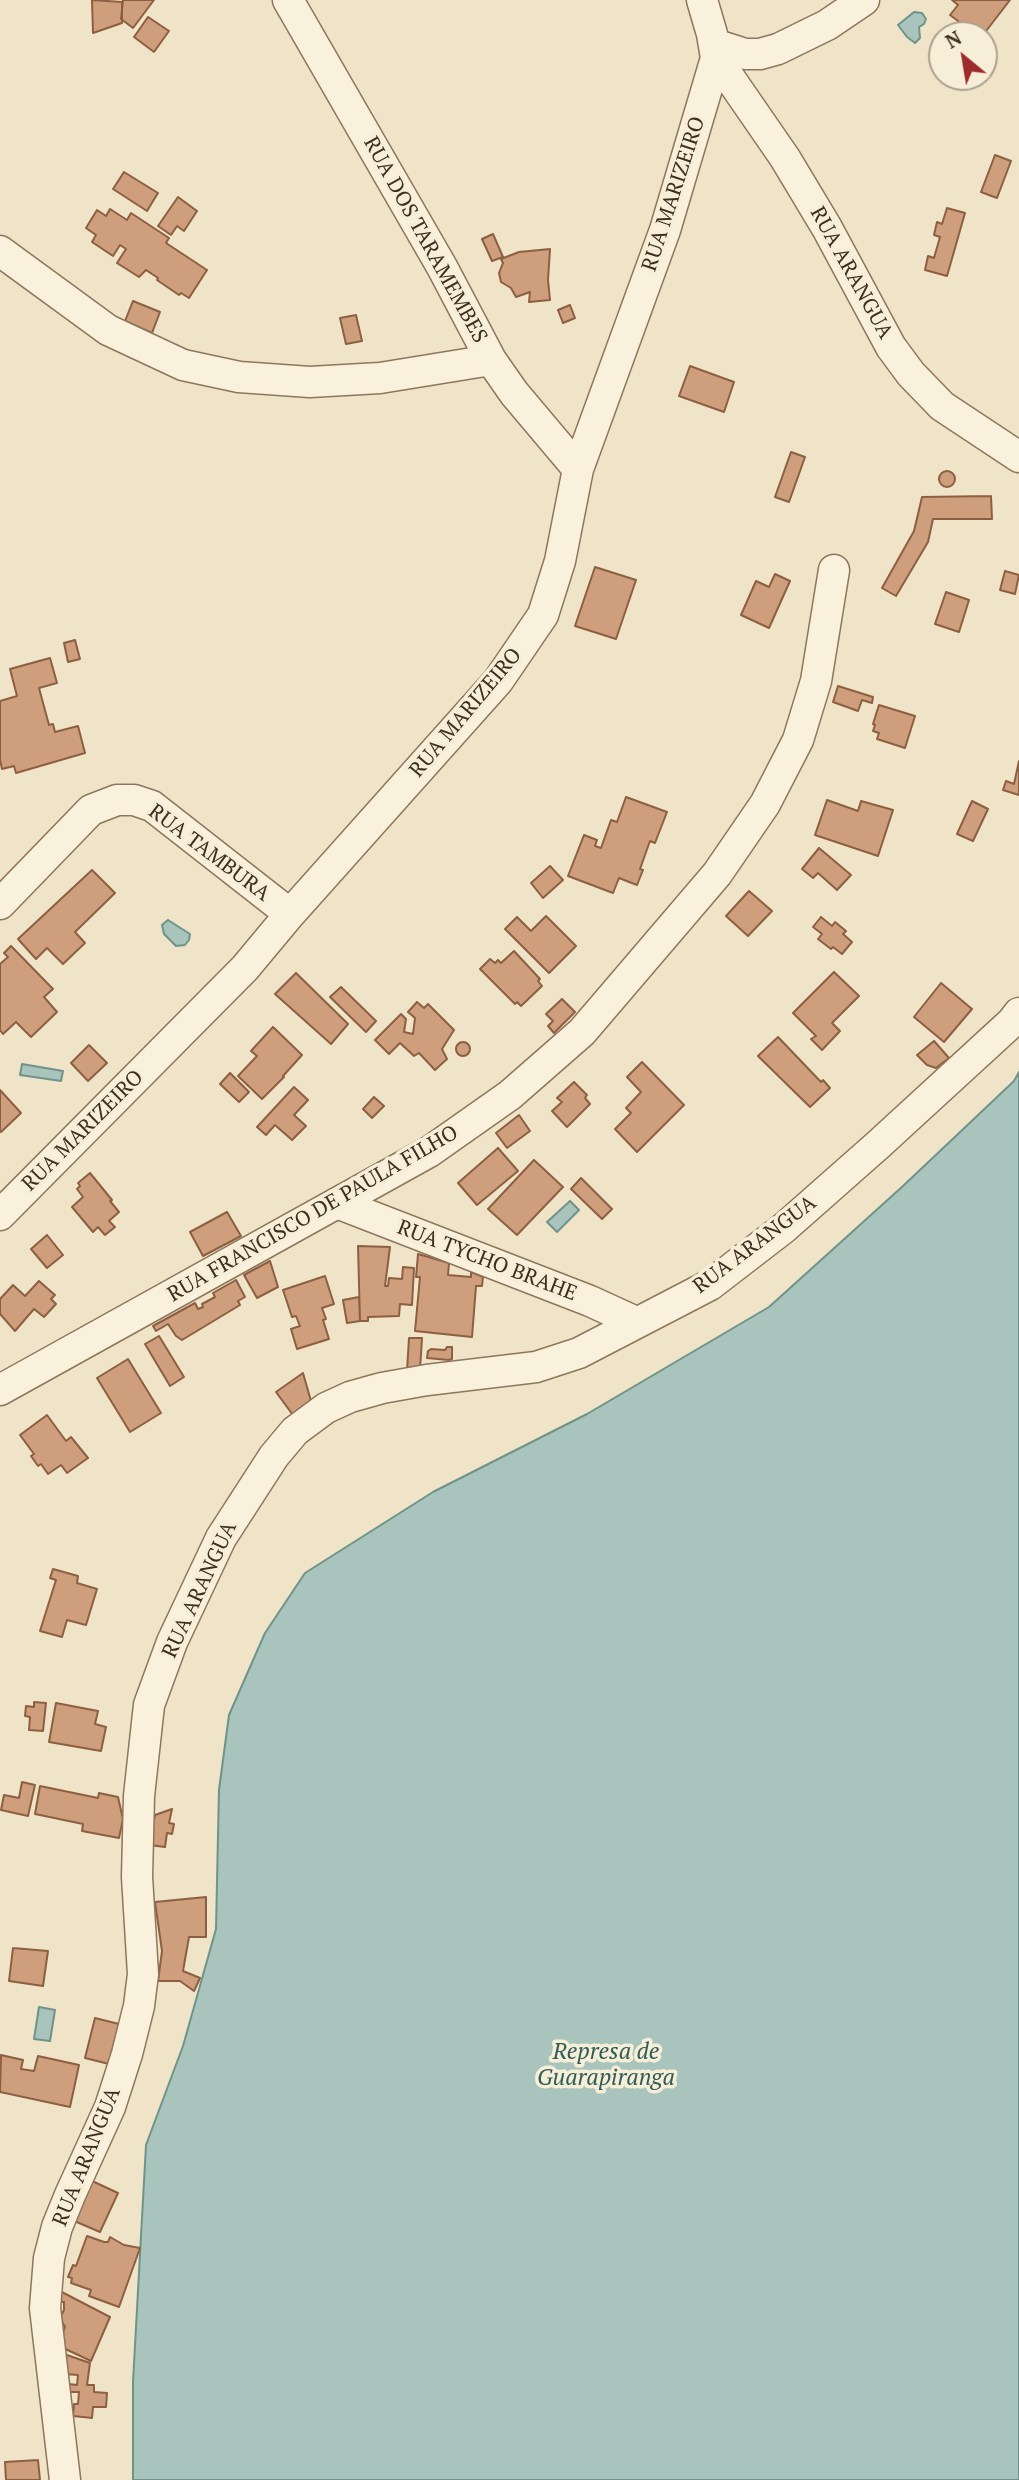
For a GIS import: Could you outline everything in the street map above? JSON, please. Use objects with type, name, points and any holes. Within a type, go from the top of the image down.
[{"type":"street","name":"RUA DOS TARAMEMBES","points":[[288,0],[442,267],[491,360],[531,414],[578,469]]},
{"type":"street","points":[[702,0],[715,51],[745,54],[760,54],[778,48],[827,25],[864,0]]},
{"type":"street","name":"RUA ARANGUA","points":[[715,51],[785,158],[827,228],[891,347],[911,374],[942,406],[1019,457]]},
{"type":"street","name":"RUA MARIZEIRO","points":[[0,1215],[245,968],[498,681],[543,615],[561,561],[578,469],[665,230],[715,51]]},
{"type":"street","points":[[0,251],[108,330],[183,365],[239,377],[310,382],[380,378],[491,360]]},
{"type":"street","name":"RUA FRANCISCO DE PAULA FILHO","points":[[0,1390],[429,1152],[520,1086],[582,1032],[717,874],[765,804],[798,740],[816,681],[834,570]]},
{"type":"street","name":"RUA TAMBURA","points":[[0,904],[91,810],[117,800],[125,800],[152,806],[290,914]]},
{"type":"street","name":"RUA ARANGUA","points":[[65,2480],[45,2308],[49,2258],[70,2195],[110,2107],[139,2006],[143,1974],[137,1877],[139,1796],[149,1706],[172,1642],[221,1538],[274,1456],[295,1431],[327,1408],[349,1397],[382,1388],[536,1367],[579,1353],[710,1284],[785,1228],[1019,1013]]},
{"type":"street","name":"RUA TYCHO BRAHE","points":[[337,1203],[590,1301],[636,1322]]},
{"type":"water","points":[[914,12],[922,13],[926,19],[919,27],[920,38],[915,43],[898,25]]},
{"type":"water","points":[[168,920],[190,934],[185,945],[176,946],[164,934],[162,925]]},
{"type":"water","points":[[22,1064],[63,1071],[61,1081],[20,1075]]},
{"type":"water","name":"Represa de Guarapiranga","points":[[1019,1072],[1019,2480],[133,2480],[133,2382],[146,2145],[183,2046],[216,1929],[219,1790],[229,1715],[265,1633],[305,1573],[433,1492],[587,1414],[769,1307],[903,1186],[1014,1081]]},
{"type":"water","points":[[570,1201],[579,1210],[557,1232],[547,1222]]},
{"type":"water","points":[[39,2007],[55,2010],[50,2041],[34,2039]]},
{"type":"building","points":[[92,0],[122,2],[122,23],[93,33]]},
{"type":"building","points":[[123,0],[154,0],[133,28],[121,19]]},
{"type":"building","points":[[952,0],[1010,0],[994,21],[958,21],[950,15],[958,5]]},
{"type":"building","points":[[148,17],[169,31],[154,52],[134,37]]},
{"type":"building","points":[[995,155],[1011,161],[997,198],[981,192]]},
{"type":"building","points":[[124,172],[158,193],[147,211],[113,189]]},
{"type":"building","points":[[178,197],[197,211],[184,231],[177,226],[171,235],[158,226]]},
{"type":"building","points":[[947,208],[965,213],[947,276],[925,270],[928,256],[934,258],[940,237],[934,235],[937,222],[942,224]]},
{"type":"building","points":[[110,209],[127,220],[131,213],[169,238],[166,243],[207,270],[189,298],[181,293],[179,295],[146,270],[139,277],[117,263],[126,249],[120,245],[113,256],[92,242],[96,235],[86,228],[97,210],[106,216]]},
{"type":"building","points":[[493,234],[503,257],[492,261],[482,239]]},
{"type":"building","points":[[550,249],[550,300],[529,302],[530,292],[516,297],[511,288],[501,282],[501,259],[519,252]]},
{"type":"building","points":[[133,301],[160,312],[152,333],[125,321]]},
{"type":"building","points":[[570,305],[575,318],[563,323],[558,310]]},
{"type":"building","points":[[356,315],[362,341],[346,344],[340,318]]},
{"type":"building","points":[[690,366],[734,382],[724,412],[679,396]]},
{"type":"building","points":[[791,452],[805,457],[789,502],[775,497]]},
{"type":"building","points":[[947,471],[953,473],[953,485],[947,487],[941,485],[939,479],[941,473]]},
{"type":"building","points":[[991,496],[992,519],[933,519],[928,542],[896,596],[882,588],[914,531],[922,497]]},
{"type":"building","points":[[595,567],[636,580],[616,639],[575,626]]},
{"type":"building","points":[[1005,571],[1019,575],[1015,594],[1000,590]]},
{"type":"building","points":[[775,574],[790,581],[769,628],[741,615],[756,581],[769,587]]},
{"type":"building","points":[[946,592],[969,600],[959,632],[935,624]]},
{"type":"building","points":[[75,640],[80,659],[68,662],[64,643]]},
{"type":"building","points":[[50,658],[57,683],[39,688],[49,725],[53,724],[55,732],[78,726],[85,753],[16,773],[14,766],[2,769],[0,701],[17,696],[10,669]]},
{"type":"building","points":[[838,686],[873,697],[872,703],[862,700],[858,711],[833,702]]},
{"type":"building","points":[[879,705],[915,716],[905,748],[877,739],[879,733],[873,731],[873,724]]},
{"type":"building","points":[[1019,761],[1019,795],[1003,790],[1006,781],[1014,784]]},
{"type":"building","points":[[626,797],[667,812],[655,843],[650,841],[637,885],[619,878],[613,893],[568,876],[584,835],[597,840],[595,846],[601,848],[611,820],[617,822]]},
{"type":"building","points":[[827,800],[858,811],[861,801],[893,810],[878,856],[815,835]]},
{"type":"building","points":[[972,801],[988,809],[973,841],[957,834]]},
{"type":"building","points":[[819,848],[851,875],[837,890],[818,873],[813,878],[802,869]]},
{"type":"building","points":[[550,866],[563,880],[543,898],[531,883]]},
{"type":"building","points":[[92,870],[115,893],[75,932],[85,943],[63,964],[47,948],[36,959],[18,939]]},
{"type":"building","points":[[749,891],[772,911],[748,936],[726,916]]},
{"type":"building","points":[[546,916],[576,946],[549,973],[505,929],[517,917],[531,931]]},
{"type":"building","points":[[821,917],[832,926],[835,922],[846,931],[843,934],[852,942],[842,954],[818,939],[822,934],[813,927]]},
{"type":"building","points":[[11,946],[53,989],[44,997],[57,1012],[31,1037],[16,1022],[3,1034],[0,1030],[0,964],[8,957],[4,953]]},
{"type":"building","points":[[514,951],[540,979],[538,981],[542,986],[521,1006],[517,1002],[515,1004],[480,969],[490,959],[501,963]]},
{"type":"building","points":[[834,972],[859,996],[832,1023],[840,1031],[822,1050],[811,1039],[816,1036],[793,1013]]},
{"type":"building","points":[[296,973],[348,1024],[331,1044],[275,994]]},
{"type":"building","points":[[941,983],[972,1009],[944,1042],[914,1017]]},
{"type":"building","points":[[341,987],[376,1021],[366,1032],[330,997]]},
{"type":"building","points":[[562,999],[575,1012],[554,1033],[548,1026],[553,1021],[546,1014]]},
{"type":"building","points":[[417,1002],[424,1008],[428,1004],[454,1030],[442,1049],[447,1059],[435,1070],[419,1053],[414,1056],[400,1043],[389,1054],[375,1040],[401,1014],[406,1019],[404,1032],[413,1034],[415,1018],[408,1012]]},
{"type":"building","points":[[273,1027],[302,1055],[262,1099],[238,1076],[257,1056],[251,1051]]},
{"type":"building","points":[[778,1037],[830,1088],[810,1107],[758,1056]]},
{"type":"building","points":[[934,1041],[949,1058],[936,1068],[927,1065],[917,1055]]},
{"type":"building","points":[[463,1042],[468,1044],[468,1054],[463,1056],[458,1054],[456,1049],[458,1044]]},
{"type":"building","points":[[89,1045],[107,1063],[88,1081],[71,1063]]},
{"type":"building","points":[[642,1062],[684,1105],[637,1152],[615,1129],[631,1113],[626,1108],[641,1092],[627,1077]]},
{"type":"building","points":[[230,1073],[249,1092],[239,1102],[220,1084]]},
{"type":"building","points":[[574,1082],[587,1095],[585,1098],[590,1104],[567,1127],[552,1111],[562,1102],[557,1098]]},
{"type":"building","points":[[294,1087],[308,1100],[294,1115],[306,1126],[292,1140],[275,1125],[266,1135],[257,1127]]},
{"type":"building","points":[[0,1090],[21,1113],[1,1132],[0,1131]]},
{"type":"building","points":[[374,1097],[384,1106],[372,1118],[363,1109]]},
{"type":"building","points":[[519,1115],[530,1131],[507,1148],[496,1133]]},
{"type":"building","points":[[498,1148],[518,1171],[477,1205],[458,1183]]},
{"type":"building","points":[[534,1160],[563,1187],[517,1235],[488,1209]]},
{"type":"building","points":[[90,1173],[119,1212],[109,1221],[115,1227],[105,1235],[98,1227],[93,1232],[72,1207],[83,1197],[77,1189],[80,1186],[78,1183]]},
{"type":"building","points":[[581,1178],[612,1209],[602,1219],[571,1189]]},
{"type":"building","points":[[227,1212],[241,1236],[203,1256],[190,1232]]},
{"type":"building","points":[[47,1235],[63,1255],[47,1268],[31,1249]]},
{"type":"building","points":[[358,1246],[390,1247],[385,1286],[388,1286],[389,1278],[402,1279],[403,1267],[414,1268],[412,1305],[400,1304],[399,1316],[368,1317],[368,1321],[360,1321]]},
{"type":"building","points":[[418,1254],[449,1263],[448,1275],[471,1277],[471,1272],[483,1277],[482,1286],[476,1286],[472,1337],[415,1331],[420,1277],[416,1277]]},
{"type":"building","points":[[270,1261],[278,1287],[257,1298],[244,1275]]},
{"type":"building","points":[[325,1276],[334,1304],[322,1308],[329,1339],[297,1349],[291,1329],[300,1326],[296,1316],[292,1317],[283,1290]]},
{"type":"building","points":[[236,1280],[245,1297],[238,1301],[240,1305],[182,1340],[168,1324],[156,1331],[153,1326],[195,1303],[198,1309],[203,1307],[202,1304],[215,1297],[213,1293]]},
{"type":"building","points":[[39,1281],[55,1295],[51,1299],[56,1304],[44,1317],[34,1309],[15,1331],[0,1314],[0,1299],[13,1285],[25,1296]]},
{"type":"building","points":[[359,1297],[360,1321],[347,1323],[343,1300]]},
{"type":"building","points":[[159,1336],[184,1377],[170,1386],[145,1344]]},
{"type":"building","points":[[409,1338],[422,1338],[420,1370],[407,1371]]},
{"type":"building","points":[[452,1347],[452,1359],[427,1358],[431,1349],[445,1350]]},
{"type":"building","points":[[128,1359],[161,1413],[130,1432],[97,1378]]},
{"type":"building","points":[[303,1373],[313,1408],[298,1422],[276,1392]]},
{"type":"building","points":[[47,1415],[66,1441],[71,1437],[88,1458],[67,1473],[61,1465],[48,1474],[41,1464],[38,1466],[31,1456],[34,1454],[20,1435]]},
{"type":"building","points":[[53,1569],[78,1576],[77,1583],[97,1589],[86,1625],[67,1620],[62,1637],[40,1631],[56,1580],[50,1578]]},
{"type":"building","points":[[34,1702],[46,1703],[43,1731],[29,1730],[30,1717],[25,1716],[26,1706],[34,1707]]},
{"type":"building","points":[[56,1703],[98,1711],[95,1724],[106,1727],[101,1751],[49,1742]]},
{"type":"building","points":[[22,1782],[35,1785],[28,1816],[1,1810],[4,1795],[19,1798]]},
{"type":"building","points":[[40,1786],[98,1798],[99,1793],[118,1797],[123,1819],[119,1838],[82,1831],[83,1824],[35,1814]]},
{"type":"building","points":[[172,1809],[169,1823],[174,1824],[172,1834],[167,1833],[165,1847],[149,1845],[155,1815]]},
{"type":"building","points":[[206,1897],[206,1937],[189,1937],[183,1971],[200,1978],[194,1991],[180,1981],[158,1981],[162,1951],[155,1902]]},
{"type":"building","points":[[13,1948],[48,1951],[43,1986],[9,1981]]},
{"type":"building","points":[[95,2018],[119,2024],[109,2064],[85,2058]]},
{"type":"building","points":[[1,2055],[23,2060],[21,2069],[34,2071],[38,2056],[79,2065],[70,2107],[0,2092]]},
{"type":"building","points":[[90,2180],[118,2193],[100,2232],[72,2220]]},
{"type":"building","points":[[87,2236],[104,2242],[108,2242],[110,2237],[124,2245],[140,2248],[119,2307],[89,2296],[91,2290],[71,2283],[72,2278],[68,2277],[73,2265],[76,2266]]},
{"type":"building","points":[[56,2289],[110,2317],[91,2361],[57,2345],[65,2327],[60,2318],[64,2302],[56,2302]]},
{"type":"building","points":[[64,2354],[90,2363],[87,2385],[94,2385],[94,2392],[107,2393],[106,2407],[93,2407],[92,2418],[73,2416],[79,2392],[68,2392],[69,2384],[77,2385],[78,2375],[65,2374]]},
{"type":"building","points":[[38,2460],[40,2480],[6,2480],[5,2462]]}]
